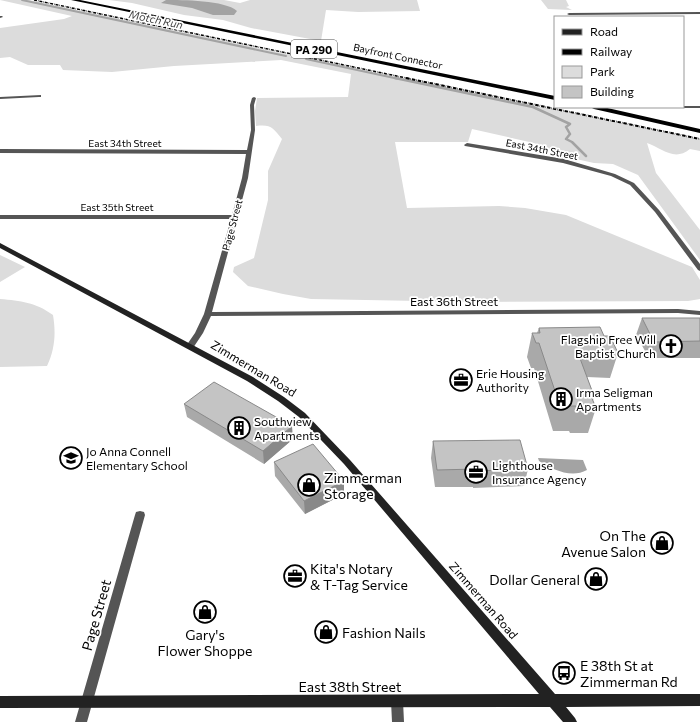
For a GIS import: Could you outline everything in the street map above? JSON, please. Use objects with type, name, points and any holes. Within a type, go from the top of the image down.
[{"type":"highway","name":"Bayfront Connector","points":[[73,0],[554,98]]},
{"type":"highway","name":"Bayfront Connector","points":[[90,0],[554,93]]},
{"type":"highway","points":[[598,108],[700,131]]},
{"type":"highway","points":[[623,108],[700,125]]},
{"type":"street","points":[[571,15],[700,13]]},
{"type":"street","points":[[0,98],[39,96]]},
{"type":"street","name":"Page Street","points":[[190,346],[199,333],[208,314],[245,178],[253,130],[252,105],[254,98]]},
{"type":"street","points":[[684,108],[700,108]]},
{"type":"street","name":"East 34th Street","points":[[467,145],[564,161],[613,175],[632,184],[657,210],[700,269]]},
{"type":"street","name":"East 34th Street","points":[[0,151],[250,152]]},
{"type":"street","name":"East 35th Street","points":[[0,217],[234,217]]},
{"type":"street","name":"Zimmerman Road","points":[[0,245],[250,379],[281,399],[302,415],[347,462],[572,722]]},
{"type":"street","name":"East 36th Street","points":[[208,314],[678,311],[700,313]]},
{"type":"street","name":"Page Street","points":[[81,722],[140,515]]},
{"type":"street","name":"East 38th Street","points":[[0,702],[700,700]]},
{"type":"street","points":[[397,701],[398,722]]},
{"type":"green space","points":[[0,0],[29,0],[700,140],[700,151],[690,149],[679,154],[668,153],[647,143],[656,173],[700,230],[700,260],[638,175],[613,164],[594,163],[576,159],[534,143],[472,129],[468,142],[395,142],[407,208],[499,206],[525,208],[566,215],[692,267],[700,280],[700,299],[688,301],[475,302],[311,299],[248,286],[233,272],[234,267],[254,258],[268,200],[268,171],[282,139],[268,126],[256,126],[255,111],[257,98],[348,97],[351,74],[281,60],[174,66],[112,72],[63,70],[60,65],[28,65],[10,57],[0,58],[0,28],[64,19],[72,16]]},
{"type":"green space","points":[[109,0],[224,0],[240,3],[250,0],[417,0],[420,11],[358,12],[326,10],[321,41],[251,28],[223,20],[184,15],[132,3]]},
{"type":"green space","points":[[541,0],[566,0],[569,6],[566,7],[572,10],[548,9]]},
{"type":"green space","points":[[0,255],[25,267],[0,282]]},
{"type":"green space","points":[[0,299],[34,305],[53,315],[54,341],[52,353],[47,366],[0,367]]},
{"type":"shaded area","points":[[166,0],[213,3],[231,7],[237,11],[234,15],[213,15],[192,8],[161,3]]},
{"type":"shaded area","points":[[538,458],[583,460],[587,470],[575,474],[562,472],[544,464],[539,461]]},
{"type":"building","points":[[642,318],[700,318],[700,341],[654,342]]},
{"type":"building","points":[[600,327],[604,336],[610,336],[618,353],[578,353],[594,396],[591,396],[596,408],[560,406],[539,343],[536,343],[532,333],[540,333],[539,328]]},
{"type":"building","name":"Southview Apartments","points":[[214,382],[292,426],[263,451],[184,404]]},
{"type":"building","points":[[520,440],[528,469],[476,471],[476,469],[437,470],[433,441]]},
{"type":"building","points":[[313,444],[344,481],[304,501],[274,462]]},
{"type":"waterway","name":"Motch Run","points":[[22,0],[286,56]]},
{"type":"waterway","points":[[306,59],[399,79]]},
{"type":"waterway","points":[[395,78],[533,107],[570,124],[566,127],[570,134],[566,139],[572,142],[586,156]]},
{"type":"railway","points":[[34,0],[411,79]]},
{"type":"railway","points":[[406,78],[700,139]]},
{"type":"place","name":"Flagship Free Will Baptist Church","points":[[671,346]]},
{"type":"place","name":"Erie Housing Authority","points":[[461,380]]},
{"type":"place","name":"Irma Seligman Apartments","points":[[561,399]]},
{"type":"place","name":"Southview Apartments","points":[[239,428]]},
{"type":"place","name":"Jo Anna Connell Elementary School","points":[[71,458]]},
{"type":"place","name":"Lighthouse Insurance Agency","points":[[476,472]]},
{"type":"place","name":"Zimmerman Storage","points":[[309,485]]},
{"type":"place","name":"On The Avenue Salon","points":[[662,543]]},
{"type":"place","name":"Kita's Notary & T-Tag Service","points":[[295,576]]},
{"type":"place","name":"Dollar General","points":[[596,579]]},
{"type":"place","name":"Gary's Flower Shoppe","points":[[205,612]]},
{"type":"place","name":"Fashion Nails","points":[[326,632]]},
{"type":"place","name":"E 38th St at Zimmerman Rd","points":[[564,673]]}]
